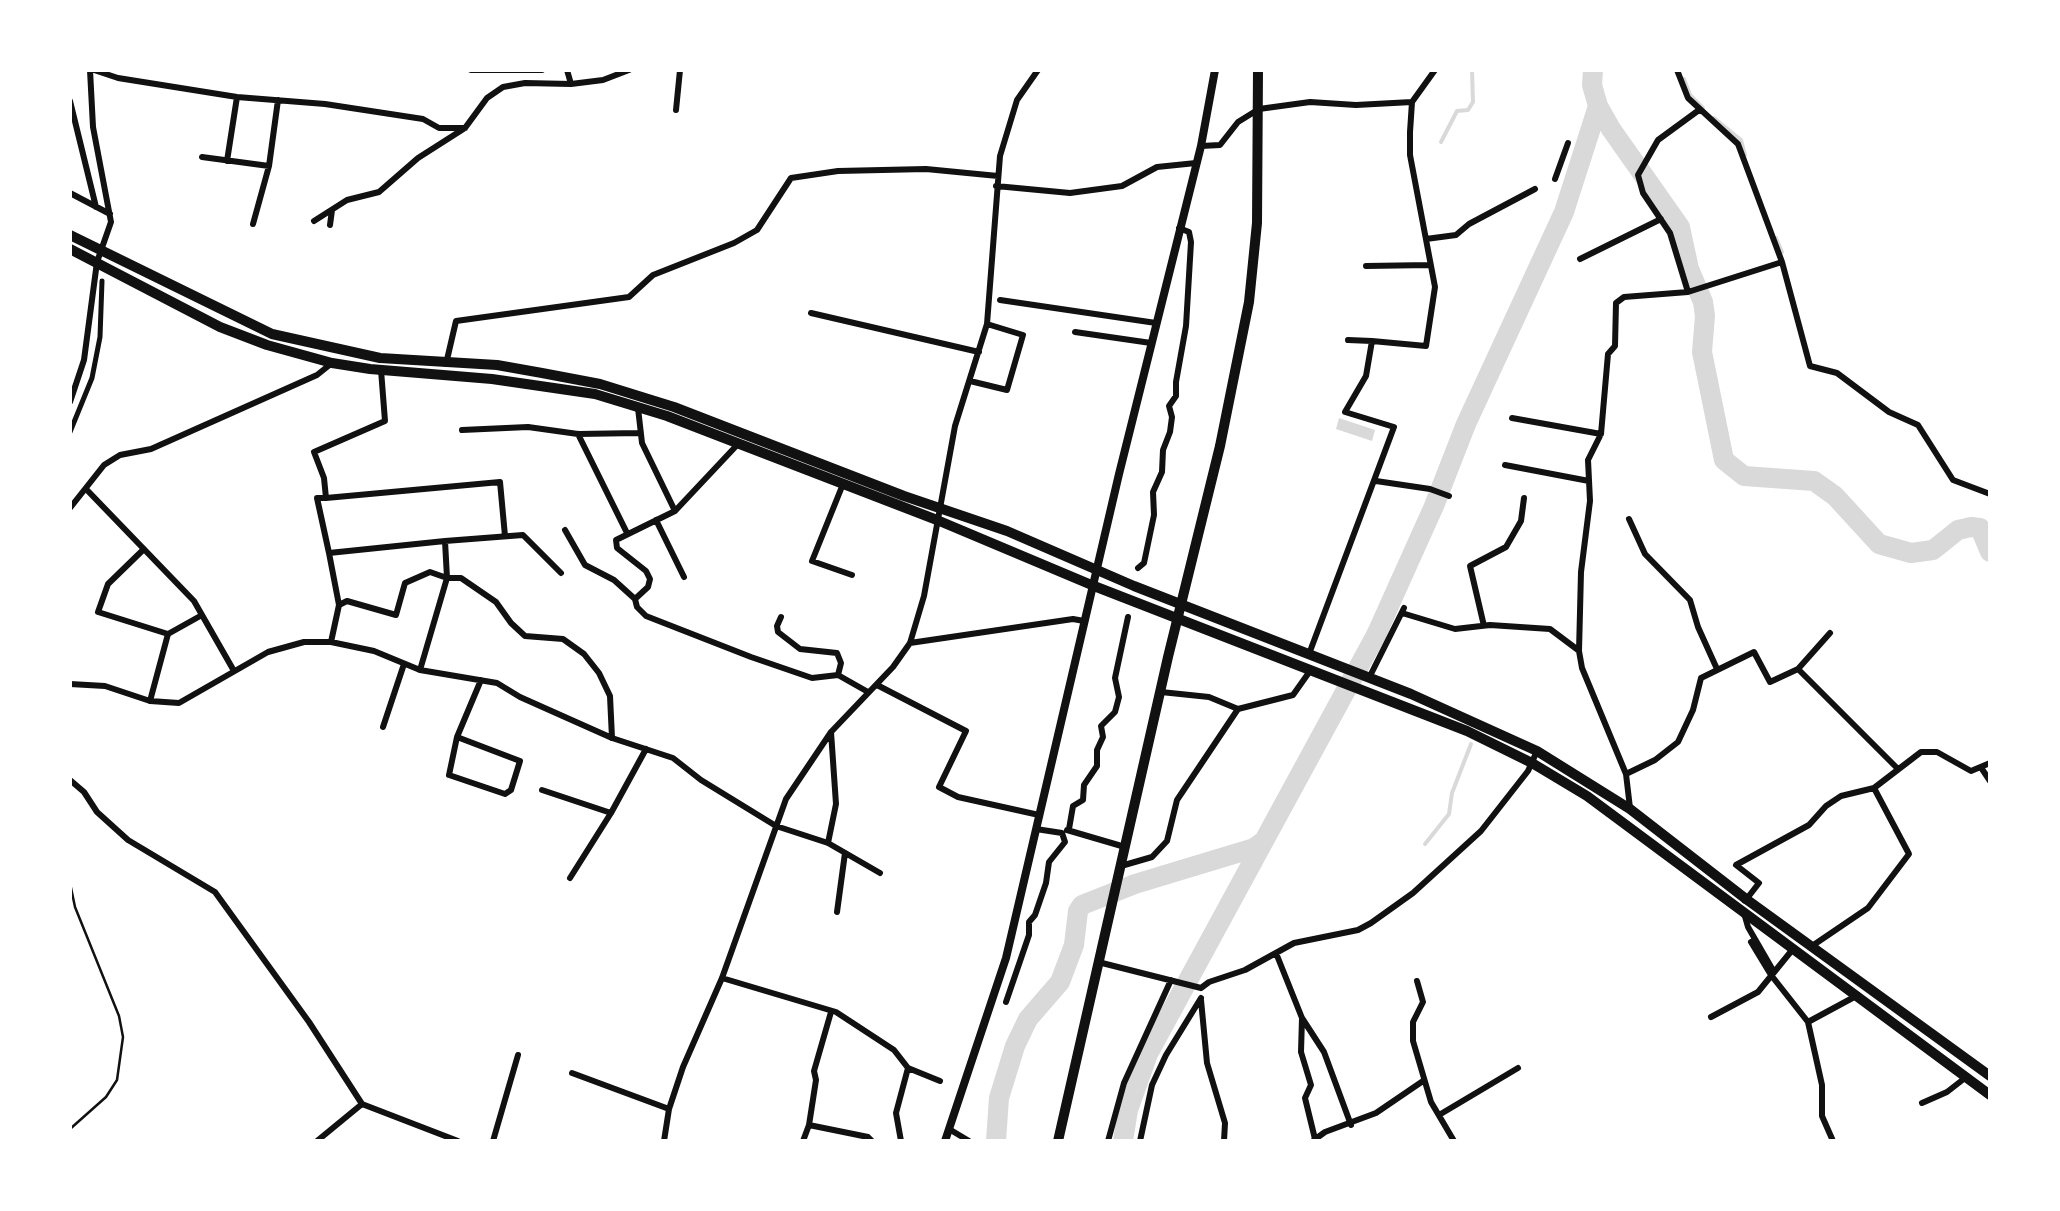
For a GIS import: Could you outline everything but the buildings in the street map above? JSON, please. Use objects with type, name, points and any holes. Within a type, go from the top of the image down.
[{"type":"main road","points":[[1058,1141],[1220,446],[1249,302],[1257,223],[1258,70]]},
{"type":"main road","points":[[70,235],[272,334],[380,358],[542,372],[636,394],[939,514],[1094,586],[1467,731],[1532,762],[1587,796],[1990,1094]]},
{"type":"main road","points":[[70,249],[220,327],[266,345],[382,370],[595,394],[843,484],[1007,531],[1097,571],[1369,678],[1536,750],[1630,809],[1990,1076]]},
{"type":"street","points":[[70,402],[84,360],[111,214],[96,145],[92,70],[236,98],[423,118],[439,128],[465,128]]},
{"type":"street","points":[[472,70],[542,70]]},
{"type":"street","points":[[567,70],[570,84]]},
{"type":"street","points":[[314,221],[347,200],[379,192],[418,158],[465,128],[487,98],[503,88],[525,83],[603,80],[629,70]]},
{"type":"street","points":[[676,110],[680,70]]},
{"type":"street","points":[[664,1141],[683,1067],[722,978],[798,776],[831,732],[910,643],[924,596],[956,426],[987,324],[998,176],[1017,100],[1038,70]]},
{"type":"street","points":[[946,1141],[995,996],[1178,227],[1201,146],[1215,70]]},
{"type":"street","points":[[1348,340],[1426,346],[1434,287],[1410,155],[1412,102],[1436,70]]},
{"type":"street","points":[[1677,70],[1688,98],[1738,144],[1782,262],[1810,366],[1837,374],[1888,412],[1918,425],[1953,480],[1990,494]]},
{"type":"street","points":[[228,160],[236,98]]},
{"type":"street","points":[[70,100],[96,207]]},
{"type":"street","points":[[253,224],[268,166],[278,100]]},
{"type":"street","points":[[1201,146],[1220,145],[1238,122],[1259,109],[1310,102],[1412,102]]},
{"type":"street","points":[[1688,292],[1670,233],[1642,192],[1638,175],[1658,140],[1699,110]]},
{"type":"street","points":[[1555,179],[1568,144]]},
{"type":"street","points":[[202,157],[268,166]]},
{"type":"street","points":[[996,186],[1070,193],[1122,186],[1157,167],[1196,164]]},
{"type":"street","points":[[446,376],[456,321],[629,297],[653,275],[756,230],[791,178],[838,171],[926,169],[998,176]]},
{"type":"street","points":[[1426,238],[1456,235],[1535,189]]},
{"type":"street","points":[[70,193],[111,214]]},
{"type":"street","points":[[330,225],[332,208]]},
{"type":"street","points":[[1580,258],[1661,219]]},
{"type":"street","points":[[1138,568],[1144,563],[1154,515],[1154,492],[1170,432],[1169,406],[1176,396],[1186,326],[1191,242],[1189,232],[1178,227]]},
{"type":"street","points":[[1630,809],[1626,774],[1578,651],[1588,460],[1601,434],[1616,304],[1624,298],[1688,292],[1782,262]]},
{"type":"street","points":[[1366,266],[1430,265]]},
{"type":"street","points":[[70,432],[92,378],[100,338],[102,281]]},
{"type":"street","points":[[1000,300],[1156,323]]},
{"type":"street","points":[[811,314],[978,352]]},
{"type":"street","points":[[970,381],[1007,390],[1023,335],[987,324]]},
{"type":"street","points":[[1074,332],[1151,342]]},
{"type":"street","points":[[1309,654],[1394,427],[1345,412],[1366,376],[1372,341]]},
{"type":"street","points":[[70,508],[104,465],[120,455],[151,449],[317,375],[332,362]]},
{"type":"street","points":[[326,498],[324,478],[314,452],[384,420],[382,370]]},
{"type":"street","points":[[638,407],[640,433],[674,511]]},
{"type":"street","points":[[1512,418],[1601,434]]},
{"type":"street","points":[[462,430],[528,427],[578,434],[640,433]]},
{"type":"street","points":[[578,434],[627,533]]},
{"type":"street","points":[[635,599],[648,588],[650,580],[646,571],[615,543],[627,533],[674,511],[738,444]]},
{"type":"street","points":[[1505,464],[1589,481]]},
{"type":"street","points":[[1376,481],[1447,495]]},
{"type":"street","points":[[331,642],[339,605],[317,498],[500,482],[505,536]]},
{"type":"street","points":[[843,484],[812,561],[852,575]]},
{"type":"street","points":[[86,489],[194,601],[234,670]]},
{"type":"street","points":[[1484,626],[1470,566],[1506,547],[1521,521],[1524,498]]},
{"type":"street","points":[[1629,519],[1644,554],[1690,600],[1718,669]]},
{"type":"street","points":[[656,520],[684,577]]},
{"type":"street","points":[[565,530],[585,565],[614,580],[635,599],[646,616],[812,678],[838,675],[868,692]]},
{"type":"street","points":[[329,552],[523,536],[561,572]]},
{"type":"street","points":[[420,670],[448,578],[444,541]]},
{"type":"street","points":[[144,550],[108,584],[98,612],[168,634],[202,616]]},
{"type":"street","points":[[339,605],[348,601],[396,615],[406,583],[430,572],[461,578],[496,602],[525,636],[564,639],[584,654],[610,696],[612,738]]},
{"type":"street","points":[[1369,678],[1403,610],[1455,628],[1550,629],[1578,651]]},
{"type":"street","points":[[1006,1002],[1030,934],[1029,922],[1046,883],[1049,862],[1065,842],[1072,806],[1082,800],[1084,785],[1098,766],[1096,750],[1103,737],[1101,726],[1115,712],[1119,697],[1115,678],[1128,616]]},
{"type":"street","points":[[781,617],[778,632],[800,649],[837,653],[841,663],[838,675]]},
{"type":"street","points":[[910,643],[1073,619],[1084,621]]},
{"type":"street","points":[[1626,774],[1655,760],[1678,742],[1702,678],[1754,652],[1770,682],[1798,669],[1830,632]]},
{"type":"street","points":[[150,701],[168,634]]},
{"type":"street","points":[[70,684],[104,686],[150,701],[179,703],[268,652],[304,642],[331,642],[374,651],[420,670],[497,683],[612,738],[673,758],[776,826],[828,843],[880,873]]},
{"type":"street","points":[[383,727],[404,664]]},
{"type":"street","points":[[1798,669],[1898,769]]},
{"type":"street","points":[[1161,692],[1210,698],[1238,709],[1293,695],[1311,670]]},
{"type":"street","points":[[457,737],[520,762],[510,790],[505,794],[449,775],[457,737],[481,680]]},
{"type":"street","points":[[877,684],[966,731],[939,787],[958,797],[1039,815]]},
{"type":"street","points":[[1120,870],[1152,857],[1167,841],[1176,800],[1238,709]]},
{"type":"street","points":[[828,843],[836,804],[831,732]]},
{"type":"street","points":[[570,878],[646,750]]},
{"type":"street","points":[[1098,962],[1200,988],[1294,944],[1358,930],[1413,893],[1481,831],[1532,762],[1536,750]]},
{"type":"street","points":[[1772,973],[1743,911],[1746,898],[1759,883],[1736,865],[1808,825],[1842,796],[1874,788],[1913,756],[1930,751],[1964,768],[1982,769],[1990,763]]},
{"type":"street","points":[[1982,769],[1990,781]]},
{"type":"street","points":[[70,780],[128,840],[216,892],[362,1104],[458,1141]]},
{"type":"street","points":[[1812,946],[1868,908],[1910,854],[1874,788]]},
{"type":"street","points":[[542,790],[610,813]]},
{"type":"street","points":[[1036,829],[1066,831],[1124,847]]},
{"type":"street","points":[[837,912],[845,852]]},
{"type":"street","points":[[1750,942],[1808,1022],[1822,1085],[1822,1116],[1833,1141]]},
{"type":"street","points":[[1711,1017],[1758,992],[1793,948]]},
{"type":"street","points":[[1276,953],[1302,1018],[1324,1052],[1350,1125]]},
{"type":"street","points":[[722,978],[836,1012],[894,1050],[908,1068],[940,1081]]},
{"type":"street","points":[[1108,1141],[1124,1084],[1171,980]]},
{"type":"street","points":[[1418,980],[1423,1002],[1412,1022],[1411,1033],[1423,1081],[1454,1141]]},
{"type":"street","points":[[1200,988],[1207,1063],[1225,1123],[1224,1141]]},
{"type":"street","points":[[1808,1022],[1859,995]]},
{"type":"street","points":[[1140,1141],[1152,1086],[1200,998]]},
{"type":"street","points":[[803,1141],[816,1080],[814,1070],[831,1012]]},
{"type":"street","points":[[1302,1018],[1300,1052],[1311,1085],[1305,1098],[1314,1140],[1376,1113],[1423,1081]]},
{"type":"street","points":[[493,1141],[518,1056]]},
{"type":"street","points":[[901,1141],[896,1113],[908,1068]]},
{"type":"street","points":[[1440,1115],[1518,1068]]},
{"type":"street","points":[[572,1073],[669,1110]]},
{"type":"street","points":[[1922,1102],[1947,1092],[1966,1077]]},
{"type":"street","points":[[316,1141],[362,1104]]},
{"type":"street","points":[[809,1125],[872,1141]]},
{"type":"street","points":[[949,1129],[968,1141]]},
{"type":"lane","points":[[70,883],[75,907],[119,1016],[123,1037],[117,1080],[70,1130]]},
{"type":"shaded area","points":[[1339,418],[1375,430],[1372,441],[1336,429]]},
{"type":"waterway","points":[[1441,142],[1457,111],[1468,110],[1473,102],[1472,70]]},
{"type":"waterway","points":[[1593,70],[1592,85],[1598,106],[1680,227],[1689,269],[1703,302],[1702,352],[1724,460],[1744,476],[1814,481],[1835,496],[1879,544],[1911,553],[1933,550],[1958,530],[1971,527],[1980,528],[1990,552]]},
{"type":"waterway","points":[[1684,79],[1690,95],[1703,108]]},
{"type":"waterway","points":[[1123,1141],[1128,1110],[1148,1054],[1376,635],[1466,424],[1564,212],[1598,106]]},
{"type":"waterway","points":[[1714,118],[1741,140],[1745,155]]},
{"type":"waterway","points":[[1776,238],[1782,252]]},
{"type":"waterway","points":[[1425,844],[1449,814],[1452,793],[1471,744]]},
{"type":"waterway","points":[[996,1141],[999,1098],[1015,1046],[1028,1019],[1060,982],[1074,945],[1082,905],[1135,884],[1254,848],[1264,841]]}]
